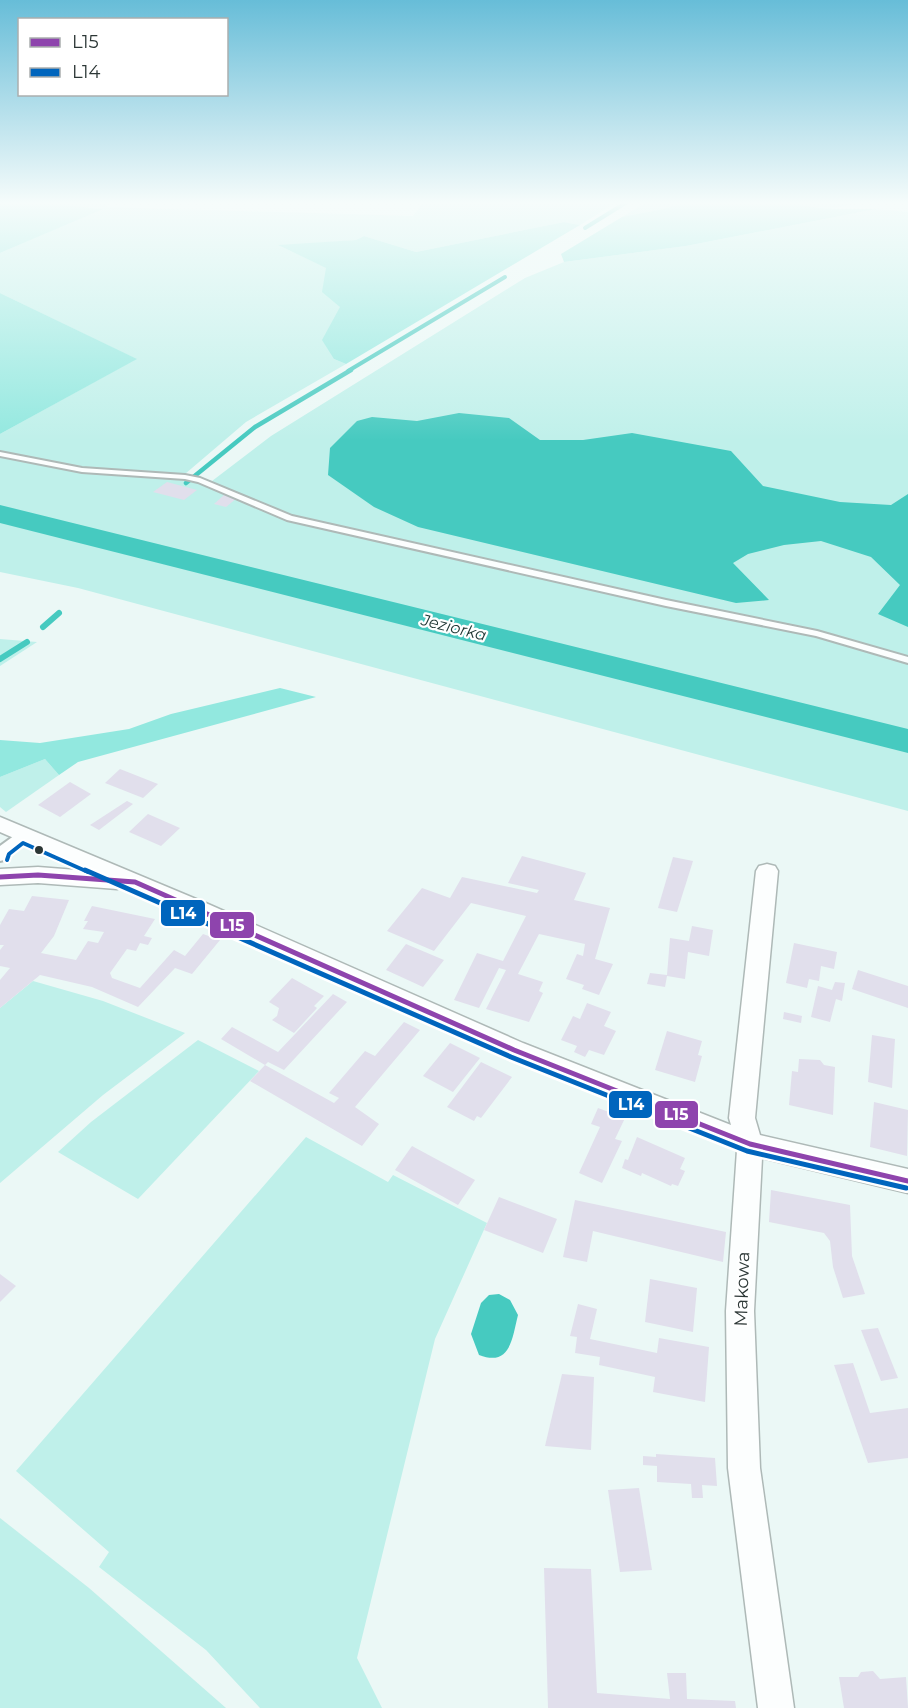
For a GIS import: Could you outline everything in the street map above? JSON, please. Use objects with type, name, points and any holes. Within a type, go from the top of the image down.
[{"type":"street","points":[[0,824],[514,1050],[750,1144],[908,1181]]},
{"type":"street","name":"Makowa","points":[[767,871],[742,1118],[750,1144],[740,1311],[744,1468],[776,1708]]},
{"type":"street","points":[[0,877],[38,875],[135,882]]},
{"type":"lane","points":[[0,454],[102,473],[185,477],[200,480],[290,518],[666,603],[817,634],[908,660]]},
{"type":"lane","points":[[0,857],[3,849],[22,834]]},
{"type":"shaded area","points":[[0,282],[332,282],[340,307],[334,359],[346,364],[246,422],[185,474],[212,481],[271,436],[519,282],[908,282],[908,811],[78,588],[0,572],[0,434],[136,359],[0,293]]},
{"type":"shaded area","points":[[324,282],[485,282],[346,364],[334,359],[322,340],[340,307],[322,292]]},
{"type":"shaded area","points":[[0,293],[137,359],[0,434]]},
{"type":"shaded area","points":[[459,413],[509,418],[540,440],[583,440],[632,433],[731,451],[763,486],[840,502],[891,505],[908,494],[908,627],[878,614],[900,585],[871,557],[821,541],[784,545],[748,554],[733,563],[769,600],[736,603],[418,527],[374,507],[328,475],[330,448],[357,421],[372,417],[417,421]]},
{"type":"shaded area","points":[[0,639],[37,642],[0,666]]},
{"type":"shaded area","points":[[280,688],[316,697],[78,762],[59,775],[45,759],[0,777],[0,740],[40,743],[129,729],[171,714]]},
{"type":"shaded area","points":[[45,759],[59,775],[6,812],[0,807],[0,777]]},
{"type":"shaded area","points":[[33,981],[103,1001],[185,1033],[103,1095],[0,1183],[0,1008]]},
{"type":"shaded area","points":[[198,1040],[259,1071],[138,1199],[58,1152],[91,1122]]},
{"type":"shaded area","points":[[306,1137],[388,1182],[393,1175],[487,1223],[435,1339],[357,1658],[382,1708],[260,1708],[206,1650],[99,1567],[109,1552],[16,1471]]},
{"type":"shaded area","points":[[499,1294],[510,1300],[518,1315],[508,1348],[504,1354],[490,1358],[479,1355],[471,1334],[481,1303],[489,1295]]},
{"type":"shaded area","points":[[0,1518],[89,1588],[226,1708],[0,1708]]},
{"type":"building","points":[[167,482],[197,490],[184,500],[153,492]]},
{"type":"building","points":[[224,495],[237,498],[226,507],[214,504]]},
{"type":"building","points":[[120,769],[158,784],[143,798],[105,783]]},
{"type":"building","points":[[70,782],[91,794],[60,817],[38,805]]},
{"type":"building","points":[[127,801],[133,804],[99,830],[90,825]]},
{"type":"building","points":[[148,814],[180,828],[161,846],[129,832]]},
{"type":"building","points":[[522,856],[586,873],[574,900],[610,908],[595,959],[613,964],[599,995],[582,989],[584,985],[566,979],[577,954],[583,956],[585,944],[539,934],[518,974],[543,982],[539,991],[543,993],[529,1022],[486,1009],[506,970],[499,968],[479,1008],[454,1000],[477,953],[503,961],[526,916],[471,903],[434,951],[387,931],[422,888],[450,898],[462,877],[537,893],[539,890],[508,883]]},
{"type":"building","points":[[673,857],[693,861],[677,912],[658,908]]},
{"type":"building","points":[[32,896],[69,900],[54,936],[41,953],[76,960],[88,941],[98,943],[104,932],[83,929],[88,921],[84,921],[92,906],[155,919],[144,936],[152,938],[148,945],[140,943],[136,951],[127,949],[110,973],[112,978],[140,988],[174,950],[185,956],[203,934],[220,940],[192,974],[175,968],[138,1007],[92,987],[40,975],[0,1008],[0,980],[10,968],[0,966],[0,950],[4,945],[0,945],[0,925],[9,909],[24,911]]},
{"type":"building","points":[[692,926],[713,930],[709,956],[688,952],[685,979],[667,976],[665,987],[647,984],[650,973],[667,975],[670,938],[689,941]]},
{"type":"building","points":[[794,943],[837,952],[834,969],[821,966],[819,981],[809,979],[807,988],[786,983]]},
{"type":"building","points":[[406,944],[444,960],[423,987],[386,970]]},
{"type":"building","points":[[858,970],[908,986],[908,1008],[852,989]]},
{"type":"building","points":[[292,978],[324,996],[314,1006],[317,1008],[294,1033],[272,1020],[277,1016],[279,1008],[269,1002]]},
{"type":"building","points":[[835,982],[845,983],[842,1001],[836,999],[830,1022],[811,1017],[818,986],[832,990]]},
{"type":"building","points":[[333,994],[347,1002],[284,1070],[268,1062],[265,1065],[221,1039],[232,1027],[278,1052]]},
{"type":"building","points":[[587,1003],[611,1012],[604,1026],[616,1031],[604,1055],[589,1050],[585,1057],[574,1052],[577,1046],[561,1040],[573,1016],[580,1019]]},
{"type":"building","points":[[784,1012],[802,1016],[801,1023],[783,1019]]},
{"type":"building","points":[[404,1022],[420,1030],[355,1107],[379,1124],[362,1146],[250,1081],[265,1065],[334,1103],[339,1098],[329,1093],[365,1051],[375,1056]]},
{"type":"building","points":[[667,1031],[702,1041],[698,1055],[702,1056],[695,1082],[655,1070]]},
{"type":"building","points":[[872,1035],[895,1039],[892,1088],[868,1082]]},
{"type":"building","points":[[450,1043],[480,1058],[453,1092],[423,1076]]},
{"type":"building","points":[[799,1059],[820,1060],[824,1065],[835,1067],[833,1115],[789,1105],[792,1071],[798,1072]]},
{"type":"building","points":[[481,1062],[512,1077],[481,1118],[477,1116],[474,1121],[447,1107]]},
{"type":"building","points":[[874,1102],[908,1110],[907,1156],[870,1147]]},
{"type":"building","points":[[598,1108],[625,1118],[615,1139],[622,1141],[602,1183],[579,1173],[600,1127],[591,1124]]},
{"type":"building","points":[[637,1137],[685,1158],[680,1169],[685,1171],[678,1186],[672,1184],[671,1186],[642,1173],[641,1176],[622,1168],[625,1159],[628,1160]]},
{"type":"building","points":[[412,1146],[475,1180],[458,1205],[395,1170]]},
{"type":"building","points":[[771,1190],[850,1205],[852,1256],[865,1294],[843,1298],[833,1267],[830,1241],[824,1233],[769,1222]]},
{"type":"building","points":[[499,1197],[557,1219],[543,1253],[484,1230]]},
{"type":"building","points":[[575,1200],[726,1232],[723,1262],[593,1231],[587,1262],[563,1257]]},
{"type":"building","points":[[0,1274],[16,1286],[0,1302]]},
{"type":"building","points":[[650,1279],[697,1288],[693,1332],[645,1322]]},
{"type":"building","points":[[578,1304],[597,1309],[590,1339],[657,1353],[659,1338],[709,1347],[705,1402],[653,1392],[655,1377],[599,1365],[600,1357],[575,1353],[577,1337],[570,1336]]},
{"type":"building","points":[[878,1328],[898,1378],[881,1381],[861,1330]]},
{"type":"building","points":[[853,1363],[870,1413],[908,1408],[908,1458],[868,1463],[834,1365]]},
{"type":"building","points":[[562,1374],[594,1377],[591,1450],[545,1446]]},
{"type":"building","points":[[656,1454],[715,1458],[717,1486],[702,1485],[703,1498],[692,1498],[691,1484],[657,1482],[657,1466],[643,1465],[643,1456],[656,1457]]},
{"type":"building","points":[[639,1488],[652,1570],[620,1572],[608,1490]]},
{"type":"building","points":[[544,1568],[591,1569],[597,1693],[670,1699],[667,1673],[686,1673],[687,1699],[735,1701],[736,1708],[548,1708]]},
{"type":"building","points":[[873,1671],[880,1679],[906,1677],[908,1708],[844,1708],[839,1677],[858,1677],[861,1672]]},
{"type":"waterway","points":[[348,371],[497,282]]},
{"type":"waterway","points":[[186,483],[255,427],[351,370]]},
{"type":"waterway","name":"Jeziorka","points":[[0,514],[908,741]]},
{"type":"waterway","points":[[43,627],[59,613]]},
{"type":"waterway","points":[[0,659],[27,642]]},
{"type":"transit line","name":"L14","points":[[7,860],[9,854],[23,843],[511,1057],[747,1151],[906,1188]]},
{"type":"transit line","name":"L15","points":[[0,877],[38,875],[135,882],[514,1050],[750,1144],[908,1181]]}]
